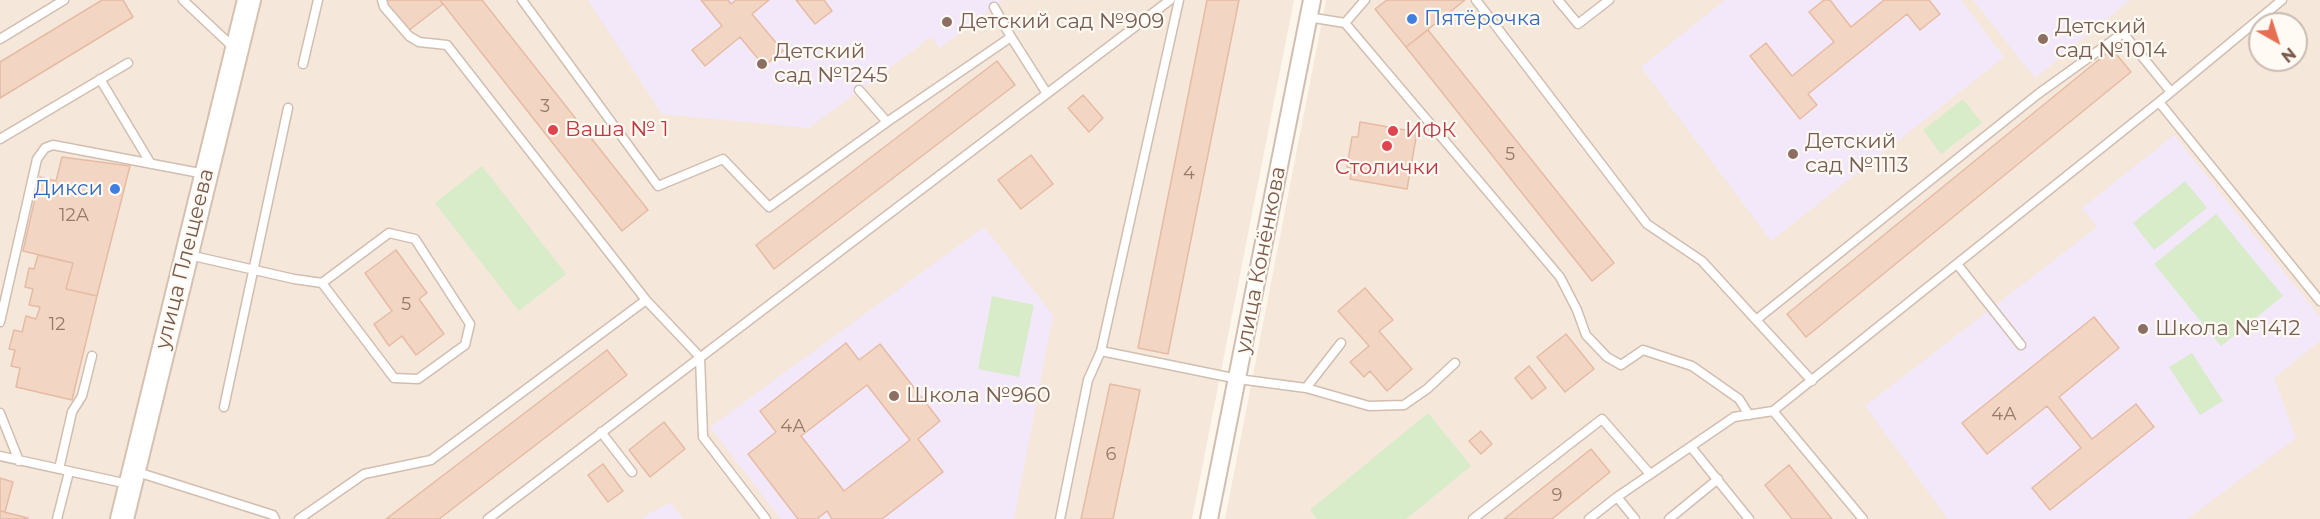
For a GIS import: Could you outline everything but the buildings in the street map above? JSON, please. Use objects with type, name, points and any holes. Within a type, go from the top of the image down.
[{"type":"main road","name":"улица Плещеева","points":[[122,519],[249,0]]},
{"type":"street","name":"улица Конёнкова","points":[[1209,519],[1312,0]]},
{"type":"lane","points":[[0,39],[64,0]]},
{"type":"lane","points":[[183,0],[237,50]]},
{"type":"lane","points":[[303,64],[318,0]]},
{"type":"lane","points":[[382,0],[384,7],[409,36],[419,42],[447,45],[646,300],[700,357],[702,437],[766,519]]},
{"type":"lane","points":[[522,0],[658,186],[723,159],[769,207],[1011,37]]},
{"type":"lane","points":[[488,519],[1046,92],[1170,0]]},
{"type":"lane","points":[[1060,519],[1089,380],[1101,351],[1179,0]]},
{"type":"lane","points":[[1345,22],[1365,0]]},
{"type":"lane","points":[[1476,0],[1647,224],[1702,261],[1812,381]]},
{"type":"lane","points":[[1558,0],[1578,24],[1609,0]]},
{"type":"lane","points":[[1589,519],[1617,497],[1734,417],[1773,411],[2159,102],[2282,0]]},
{"type":"lane","points":[[994,7],[1046,92]]},
{"type":"lane","points":[[1308,17],[1345,22],[1560,277],[1586,334],[1607,357],[1621,365],[1643,350],[1692,366],[1739,399],[1749,415]]},
{"type":"lane","points":[[1756,320],[2038,93],[2123,33],[2171,92]]},
{"type":"lane","points":[[0,139],[128,63]]},
{"type":"lane","points":[[100,79],[151,164]]},
{"type":"lane","points":[[859,90],[887,122]]},
{"type":"lane","points":[[2159,102],[2320,301]]},
{"type":"lane","points":[[224,407],[288,108]]},
{"type":"lane","points":[[0,322],[37,159],[45,148],[53,145],[206,174]]},
{"type":"lane","points":[[187,254],[322,283],[394,378],[418,379],[465,345],[470,324],[415,239],[389,233],[322,283]]},
{"type":"lane","points":[[1957,264],[2021,345]]},
{"type":"lane","points":[[299,519],[364,474],[431,460],[646,300]]},
{"type":"lane","points":[[1306,388],[1341,344]]},
{"type":"lane","points":[[1101,351],[1238,379],[1306,388],[1369,406],[1404,405],[1427,389],[1455,363]]},
{"type":"lane","points":[[59,469],[72,412],[82,396],[92,356]]},
{"type":"lane","points":[[1773,411],[1863,519]]},
{"type":"lane","points":[[0,413],[19,461]]},
{"type":"lane","points":[[1473,519],[1602,419],[1650,474]]},
{"type":"lane","points":[[601,432],[632,472]]},
{"type":"lane","points":[[1691,447],[1749,519]]},
{"type":"lane","points":[[0,456],[69,472],[132,477],[273,515],[275,519]]},
{"type":"lane","points":[[57,519],[69,472]]},
{"type":"lane","points":[[1669,519],[1718,479]]},
{"type":"lane","points":[[1617,497],[1635,519]]},
{"type":"shaded area","points":[[0,0],[238,0],[110,519],[0,519]]},
{"type":"shaded area","points":[[261,0],[1294,0],[1192,519],[131,519]]},
{"type":"shaded area","name":"Детский сад №1245","points":[[588,0],[1003,0],[940,48],[931,37],[809,128],[662,114]]},
{"type":"shaded area","points":[[1326,0],[2320,0],[2320,519],[1225,519]]},
{"type":"shaded area","name":"Детский сад №1113","points":[[1725,0],[1961,0],[2004,57],[1771,241],[1641,67]]},
{"type":"shaded area","name":"Детский сад №1014","points":[[1973,0],[2130,0],[2035,78]]},
{"type":"shaded area","name":"Школа №1412","points":[[2174,135],[2320,317],[2320,341],[2274,378],[2296,438],[2187,519],[1948,519],[1865,406],[2097,227],[2082,208]]},
{"type":"shaded area","name":"Школа №960","points":[[984,227],[1053,315],[1014,519],[781,519],[710,427]]},
{"type":"shaded area","points":[[671,503],[683,519],[642,519],[649,513]]},
{"type":"green space","points":[[1963,99],[1982,123],[1941,154],[1923,130]]},
{"type":"green space","points":[[482,166],[566,274],[519,311],[435,203]]},
{"type":"green space","points":[[2185,181],[2207,208],[2154,250],[2133,223]]},
{"type":"green space","points":[[2216,214],[2283,296],[2221,346],[2154,264]]},
{"type":"green space","points":[[992,296],[1034,305],[1019,377],[978,369]]},
{"type":"green space","points":[[2192,353],[2223,401],[2200,415],[2169,367]]},
{"type":"green space","points":[[1428,413],[1471,466],[1406,519],[1317,519],[1310,510]]},
{"type":"place","name":"Пятёрочка","points":[[1412,19]]},
{"type":"place","name":"Детский сад №909","points":[[947,22]]},
{"type":"place","name":"Детский сад №1014","points":[[2043,39]]},
{"type":"place","name":"Детский сад №1245","points":[[762,64]]},
{"type":"place","name":"Ваша № 1","points":[[553,130]]},
{"type":"place","name":"ИФК","points":[[1393,131]]},
{"type":"place","name":"Столички","points":[[1387,146]]},
{"type":"place","name":"Детский сад №1113","points":[[1793,154]]},
{"type":"place","name":"Дикси","points":[[115,189]]},
{"type":"place","name":"Школа №1412","points":[[2143,329]]},
{"type":"place","name":"Школа №960","points":[[894,396]]}]
